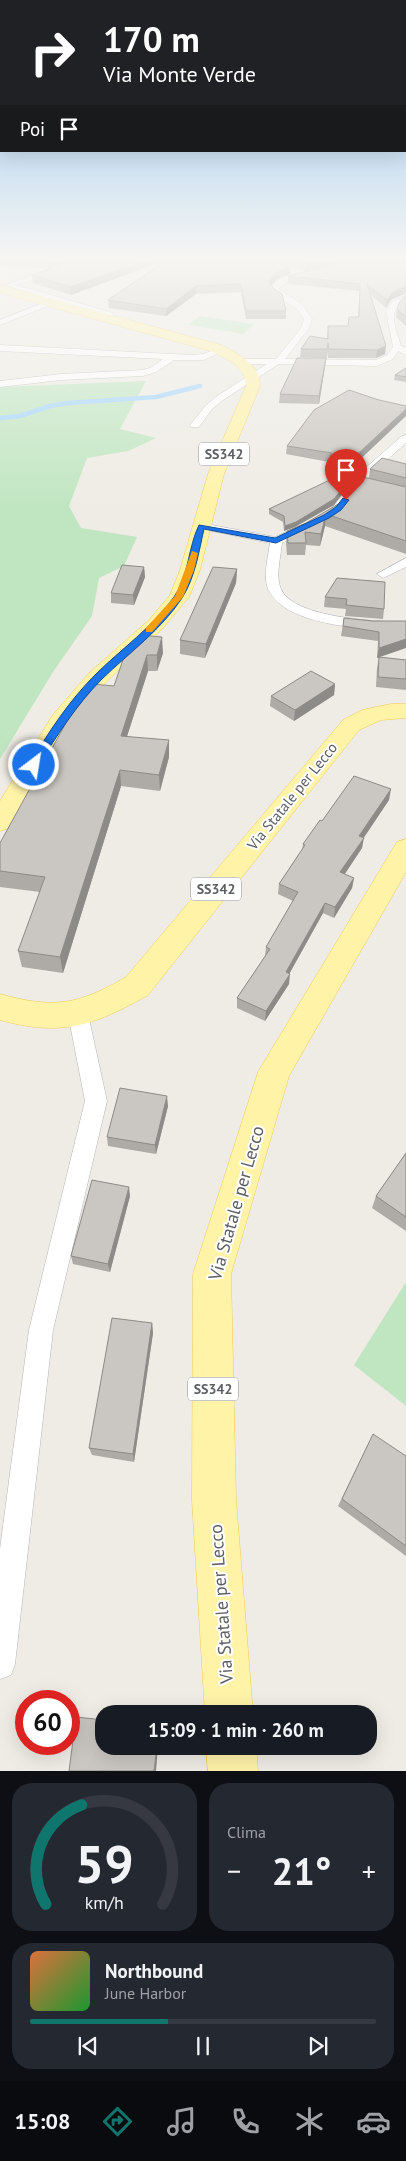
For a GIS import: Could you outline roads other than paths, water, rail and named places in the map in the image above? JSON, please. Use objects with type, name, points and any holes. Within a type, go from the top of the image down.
[{"type":"main road","points":[[196,343],[222,350],[240,361],[252,377]]},
{"type":"main road","name":"SS342","points":[[0,822],[60,721],[98,678],[156,624],[179,597],[190,570],[216,474],[234,426],[253,386],[252,377]]},
{"type":"main road","name":"Via Statale per Lecco","points":[[0,1007],[24,1015],[51,1017],[78,1014],[108,1004],[137,986],[351,725],[363,717],[379,712],[406,711]]},
{"type":"main road","name":"Via Statale per Lecco","points":[[228,1705],[214,1500],[212,1274],[274,1072],[406,850]]},
{"type":"main road","points":[[232,1755],[233,1771]]},
{"type":"street","points":[[195,425],[214,403],[280,360],[294,343]]},
{"type":"street","points":[[396,343],[397,347],[406,352]]},
{"type":"street","points":[[240,361],[273,362],[280,360],[377,363],[390,357],[397,347]]},
{"type":"street","points":[[0,348],[172,357],[204,357],[222,350]]},
{"type":"street","points":[[0,384],[61,377],[143,373],[153,370],[172,357]]},
{"type":"street","points":[[201,526],[276,541],[339,508],[357,483],[406,438]]},
{"type":"street","points":[[357,483],[373,487]]},
{"type":"street","points":[[276,541],[274,588],[280,598],[290,606],[316,617],[406,626]]},
{"type":"street","points":[[383,574],[406,562]]},
{"type":"street","points":[[0,1664],[41,1330],[96,1101],[78,1014]]},
{"type":"waterway","points":[[0,418],[20,416],[50,406],[68,403],[156,397],[200,386]]}]
